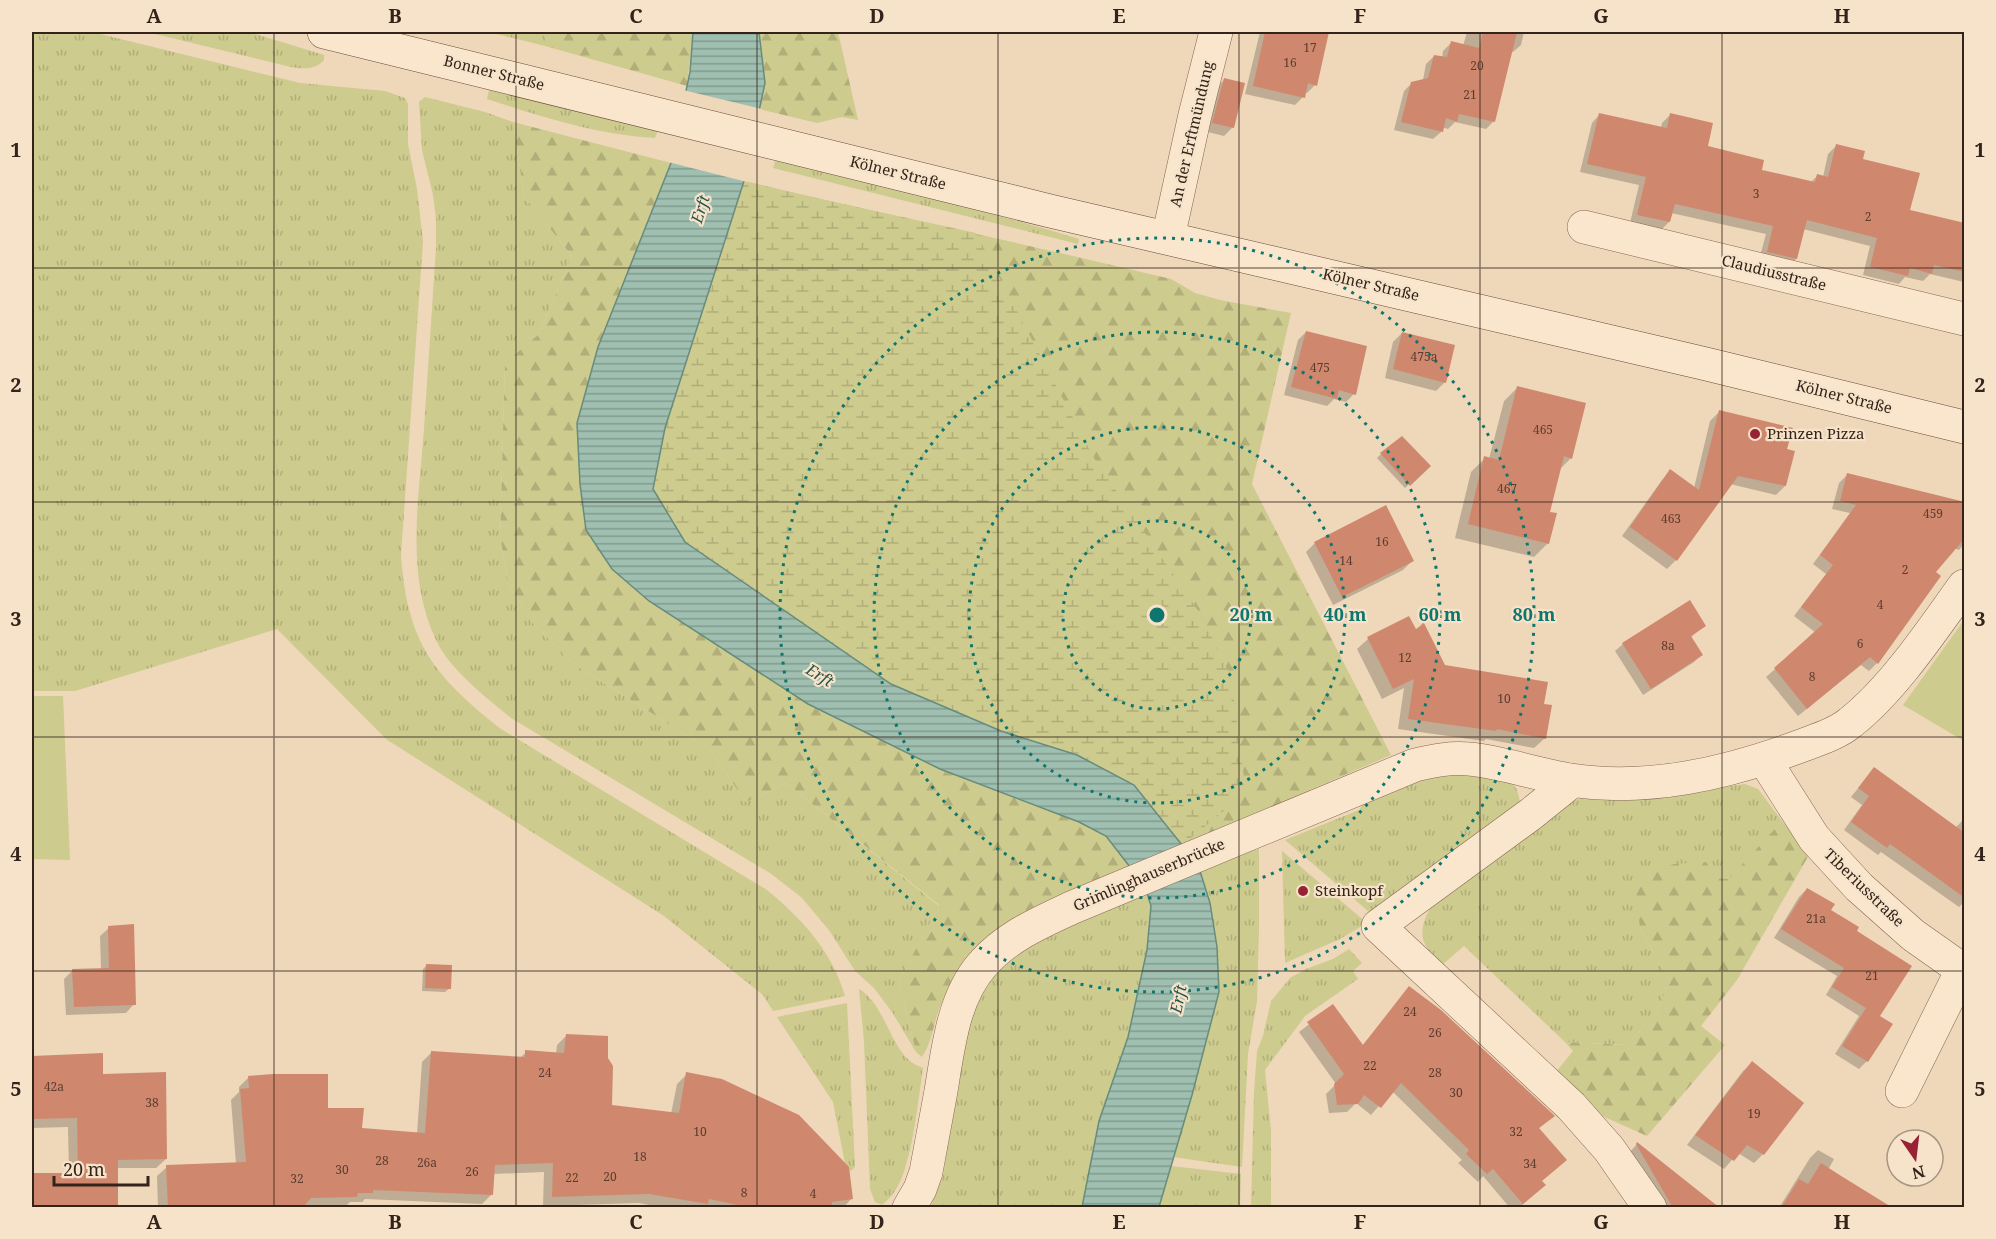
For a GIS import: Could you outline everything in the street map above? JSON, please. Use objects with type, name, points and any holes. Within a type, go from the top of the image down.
[{"type":"street","name":"Bonner Straße","points":[[324,32],[777,144]]},
{"type":"street","name":"An der Erftmündung","points":[[1168,237],[1216,32]]},
{"type":"street","name":"Kölner Straße","points":[[777,144],[1050,211],[1702,363],[1965,427]]},
{"type":"street","name":"Claudiusstraße","points":[[1584,227],[1965,319]]},
{"type":"street","name":"Grimlinghauserbrücke","points":[[909,1208],[921,1188],[926,1172],[954,1024],[965,993],[981,965],[1004,943],[1030,927],[1415,765],[1442,759],[1469,759],[1572,781],[1623,783],[1666,781],[1719,772],[1822,738],[1849,724],[1871,705],[1917,650],[1965,586]]},
{"type":"street","name":"Tiberiusstraße","points":[[1764,759],[1814,838],[1859,887],[1913,935],[1963,971],[1902,1091]]},
{"type":"street","points":[[1572,781],[1531,814],[1378,926],[1571,1106],[1609,1149],[1650,1208]]},
{"type":"green space","points":[[32,32],[92,32],[300,83],[385,91],[405,98],[408,104],[408,144],[417,189],[423,241],[401,555],[404,586],[418,635],[441,674],[501,729],[767,890],[804,924],[824,950],[845,996],[773,1011],[763,995],[664,916],[386,739],[277,629],[75,691],[32,691]]},
{"type":"green space","points":[[147,32],[249,32],[324,55],[324,60],[317,66],[309,68],[291,67]]},
{"type":"green space","points":[[489,32],[545,32],[545,46]]},
{"type":"green space","points":[[545,32],[693,32],[687,86],[545,46]]},
{"type":"green space","points":[[759,32],[838,32],[858,120],[842,117],[817,123],[759,109],[765,83]]},
{"type":"green space","points":[[489,90],[658,130],[655,138],[591,129],[487,99]]},
{"type":"green space","points":[[425,97],[485,112],[513,122],[524,196],[572,256],[539,334],[505,364],[500,537],[509,586],[530,620],[575,665],[710,750],[746,802],[786,783],[939,906],[899,981],[916,1052],[892,1012],[874,988],[855,971],[829,930],[801,897],[770,873],[511,718],[459,672],[436,640],[426,615],[420,589],[416,536],[436,248],[433,195],[422,150],[419,102]]},
{"type":"green space","points":[[513,122],[671,163],[598,347],[577,423],[580,484],[586,530],[612,569],[649,601],[808,704],[940,769],[1079,822],[1106,836],[1130,867],[1036,906],[994,932],[975,949],[960,969],[941,1005],[922,1057],[916,1052],[899,981],[939,905],[786,783],[746,802],[710,750],[575,665],[530,620],[509,586],[500,537],[505,363],[539,334],[572,256],[524,196]]},
{"type":"green space","points":[[776,159],[1041,228],[1079,239],[1078,244],[773,168]]},
{"type":"green space","points":[[744,181],[1171,279],[1195,293],[1291,313],[1252,484],[1391,755],[1182,845]]},
{"type":"green space","points":[[744,181],[976,233],[1094,458],[1201,615],[1231,677],[1246,793],[1182,845],[1134,785],[1077,755],[1001,731],[891,684],[685,542],[653,489],[665,428]]},
{"type":"green space","points":[[1964,620],[1964,741],[1903,705]]},
{"type":"green space","points":[[32,696],[63,696],[70,860],[32,859]]},
{"type":"green space","points":[[1454,773],[1510,779],[1517,790],[1520,801],[1514,811],[1375,917],[1285,840],[1359,810],[1366,799],[1418,781]]},
{"type":"green space","points":[[1745,784],[1758,789],[1782,821],[1730,879],[1716,878],[1640,929],[1670,981],[1656,1013],[1627,1045],[1565,1042],[1464,946],[1442,965],[1424,943],[1422,929],[1433,902],[1567,804],[1581,798],[1623,799]]},
{"type":"green space","points":[[1782,821],[1809,855],[1737,980],[1701,1026],[1725,1045],[1647,1136],[1600,1115],[1556,1072],[1573,1051],[1565,1042],[1627,1045],[1656,1013],[1670,981],[1640,929],[1636,889],[1649,873],[1674,864],[1706,862],[1716,878],[1729,879]]},
{"type":"green space","points":[[1259,849],[1257,1001],[1248,1054],[1242,1167],[1173,1157],[1192,1095],[1210,903],[1200,871],[1243,853]]},
{"type":"green space","points":[[1282,851],[1367,923],[1340,939],[1285,963]]},
{"type":"green space","points":[[1147,893],[1151,906],[1147,950],[1128,1037],[1099,1121],[1082,1207],[930,1208],[943,1176],[966,1028],[981,992],[1005,961],[1038,939]]},
{"type":"green space","points":[[1349,949],[1362,963],[1353,971],[1358,979],[1305,1016],[1265,1070],[1271,1131],[1271,1207],[1251,1207],[1257,1051],[1271,1001],[1290,978],[1333,959]]},
{"type":"green space","points":[[859,989],[875,1004],[903,1053],[911,1062],[923,1068],[905,1170],[892,1195],[882,1205],[875,1202],[870,1189],[864,1041]]},
{"type":"green space","points":[[847,1003],[855,1167],[851,1171],[846,1169],[833,1102],[777,1017]]},
{"type":"green space","points":[[1171,1166],[1241,1174],[1240,1207],[1159,1208]]},
{"type":"water","name":"Erft","points":[[693,32],[759,32],[765,83],[744,181],[665,428],[653,489],[685,542],[891,684],[1001,731],[1077,755],[1134,785],[1182,845],[1200,871],[1210,903],[1217,947],[1219,992],[1159,1207],[1082,1207],[1099,1121],[1128,1037],[1147,950],[1151,906],[1147,893],[1106,836],[1079,822],[940,769],[808,704],[649,601],[612,569],[586,530],[580,484],[577,423],[598,347],[671,163],[690,72]]},
{"type":"pier","points":[[683,90],[762,109],[747,182],[668,162]]},
{"type":"building","points":[[1265,32],[1329,32],[1317,86],[1308,83],[1305,98],[1253,86]]},
{"type":"building","points":[[1483,32],[1517,32],[1495,122],[1459,114],[1457,122],[1446,118],[1443,132],[1401,122],[1411,82],[1428,78],[1434,55],[1447,57],[1451,41],[1479,48]]},
{"type":"building","points":[[1224,78],[1245,83],[1234,128],[1212,123]]},
{"type":"building","points":[[1599,113],[1667,128],[1670,113],[1713,123],[1708,146],[1764,160],[1762,170],[1815,182],[1817,174],[1828,177],[1836,144],[1865,151],[1863,159],[1920,173],[1910,210],[1965,223],[1965,272],[1934,265],[1932,274],[1910,268],[1908,276],[1870,267],[1877,238],[1807,220],[1797,259],[1767,252],[1773,226],[1675,204],[1670,222],[1637,215],[1646,177],[1587,164]]},
{"type":"building","points":[[1306,331],[1367,346],[1356,395],[1339,390],[1337,399],[1291,387]]},
{"type":"building","points":[[1402,332],[1455,345],[1446,383],[1393,369]]},
{"type":"building","points":[[1517,386],[1586,403],[1572,459],[1564,456],[1550,512],[1557,513],[1549,544],[1468,524],[1484,456],[1499,460]]},
{"type":"building","points":[[1719,410],[1793,428],[1787,449],[1795,451],[1786,486],[1738,476],[1677,561],[1630,527],[1670,469],[1699,490]]},
{"type":"building","points":[[1402,436],[1431,466],[1410,486],[1380,453]]},
{"type":"building","points":[[1847,473],[1965,502],[1965,538],[1936,572],[1941,576],[1878,664],[1870,657],[1807,709],[1774,668],[1823,624],[1801,607],[1833,565],[1820,555],[1856,505],[1840,501]]},
{"type":"building","points":[[1386,505],[1414,561],[1342,597],[1314,542]]},
{"type":"building","points":[[1690,600],[1706,626],[1691,636],[1703,655],[1651,689],[1622,643]]},
{"type":"building","points":[[1409,616],[1416,629],[1422,625],[1423,621],[1445,665],[1548,682],[1544,704],[1552,705],[1546,739],[1497,729],[1496,731],[1408,719],[1414,679],[1393,689],[1367,637]]},
{"type":"building","points":[[1874,767],[1965,833],[1965,898],[1890,844],[1887,848],[1851,822],[1869,796],[1858,788]]},
{"type":"building","points":[[1807,888],[1835,904],[1831,910],[1859,927],[1857,931],[1912,966],[1880,1016],[1893,1024],[1868,1062],[1842,1046],[1866,1008],[1832,987],[1844,968],[1781,929]]},
{"type":"building","points":[[134,924],[136,1005],[74,1007],[72,969],[109,968],[108,926]]},
{"type":"building","points":[[426,964],[452,965],[451,989],[425,988]]},
{"type":"building","points":[[1409,986],[1441,1010],[1555,1116],[1539,1128],[1567,1160],[1542,1181],[1546,1185],[1523,1204],[1493,1169],[1487,1174],[1466,1154],[1469,1150],[1401,1083],[1381,1108],[1364,1095],[1358,1104],[1337,1105],[1334,1084],[1344,1074],[1307,1022],[1333,1004],[1363,1045]]},
{"type":"building","points":[[566,1034],[608,1036],[608,1058],[613,1066],[612,1105],[679,1113],[686,1072],[722,1079],[799,1115],[849,1167],[853,1199],[832,1202],[832,1208],[752,1208],[709,1199],[708,1204],[649,1194],[552,1197],[553,1163],[495,1165],[493,1195],[373,1190],[373,1193],[358,1193],[357,1197],[311,1198],[305,1205],[262,1208],[168,1208],[166,1165],[246,1162],[240,1089],[249,1088],[248,1076],[328,1074],[328,1108],[364,1108],[362,1128],[425,1133],[431,1051],[525,1057],[525,1050],[564,1053]]},
{"type":"building","points":[[103,1053],[103,1074],[166,1072],[167,1159],[118,1160],[118,1208],[32,1208],[32,1173],[78,1173],[77,1118],[32,1119],[32,1056]]},
{"type":"building","points":[[1752,1061],[1804,1103],[1764,1155],[1747,1145],[1734,1161],[1695,1135]]},
{"type":"building","points":[[1637,1142],[1720,1208],[1673,1208],[1636,1144]]},
{"type":"building","points":[[1821,1163],[1893,1208],[1781,1208],[1799,1179],[1808,1184]]},
{"type":"place","name":"Prinzen Pizza","points":[[1755,434]]},
{"type":"place","name":"Steinkopf","points":[[1303,891]]}]
